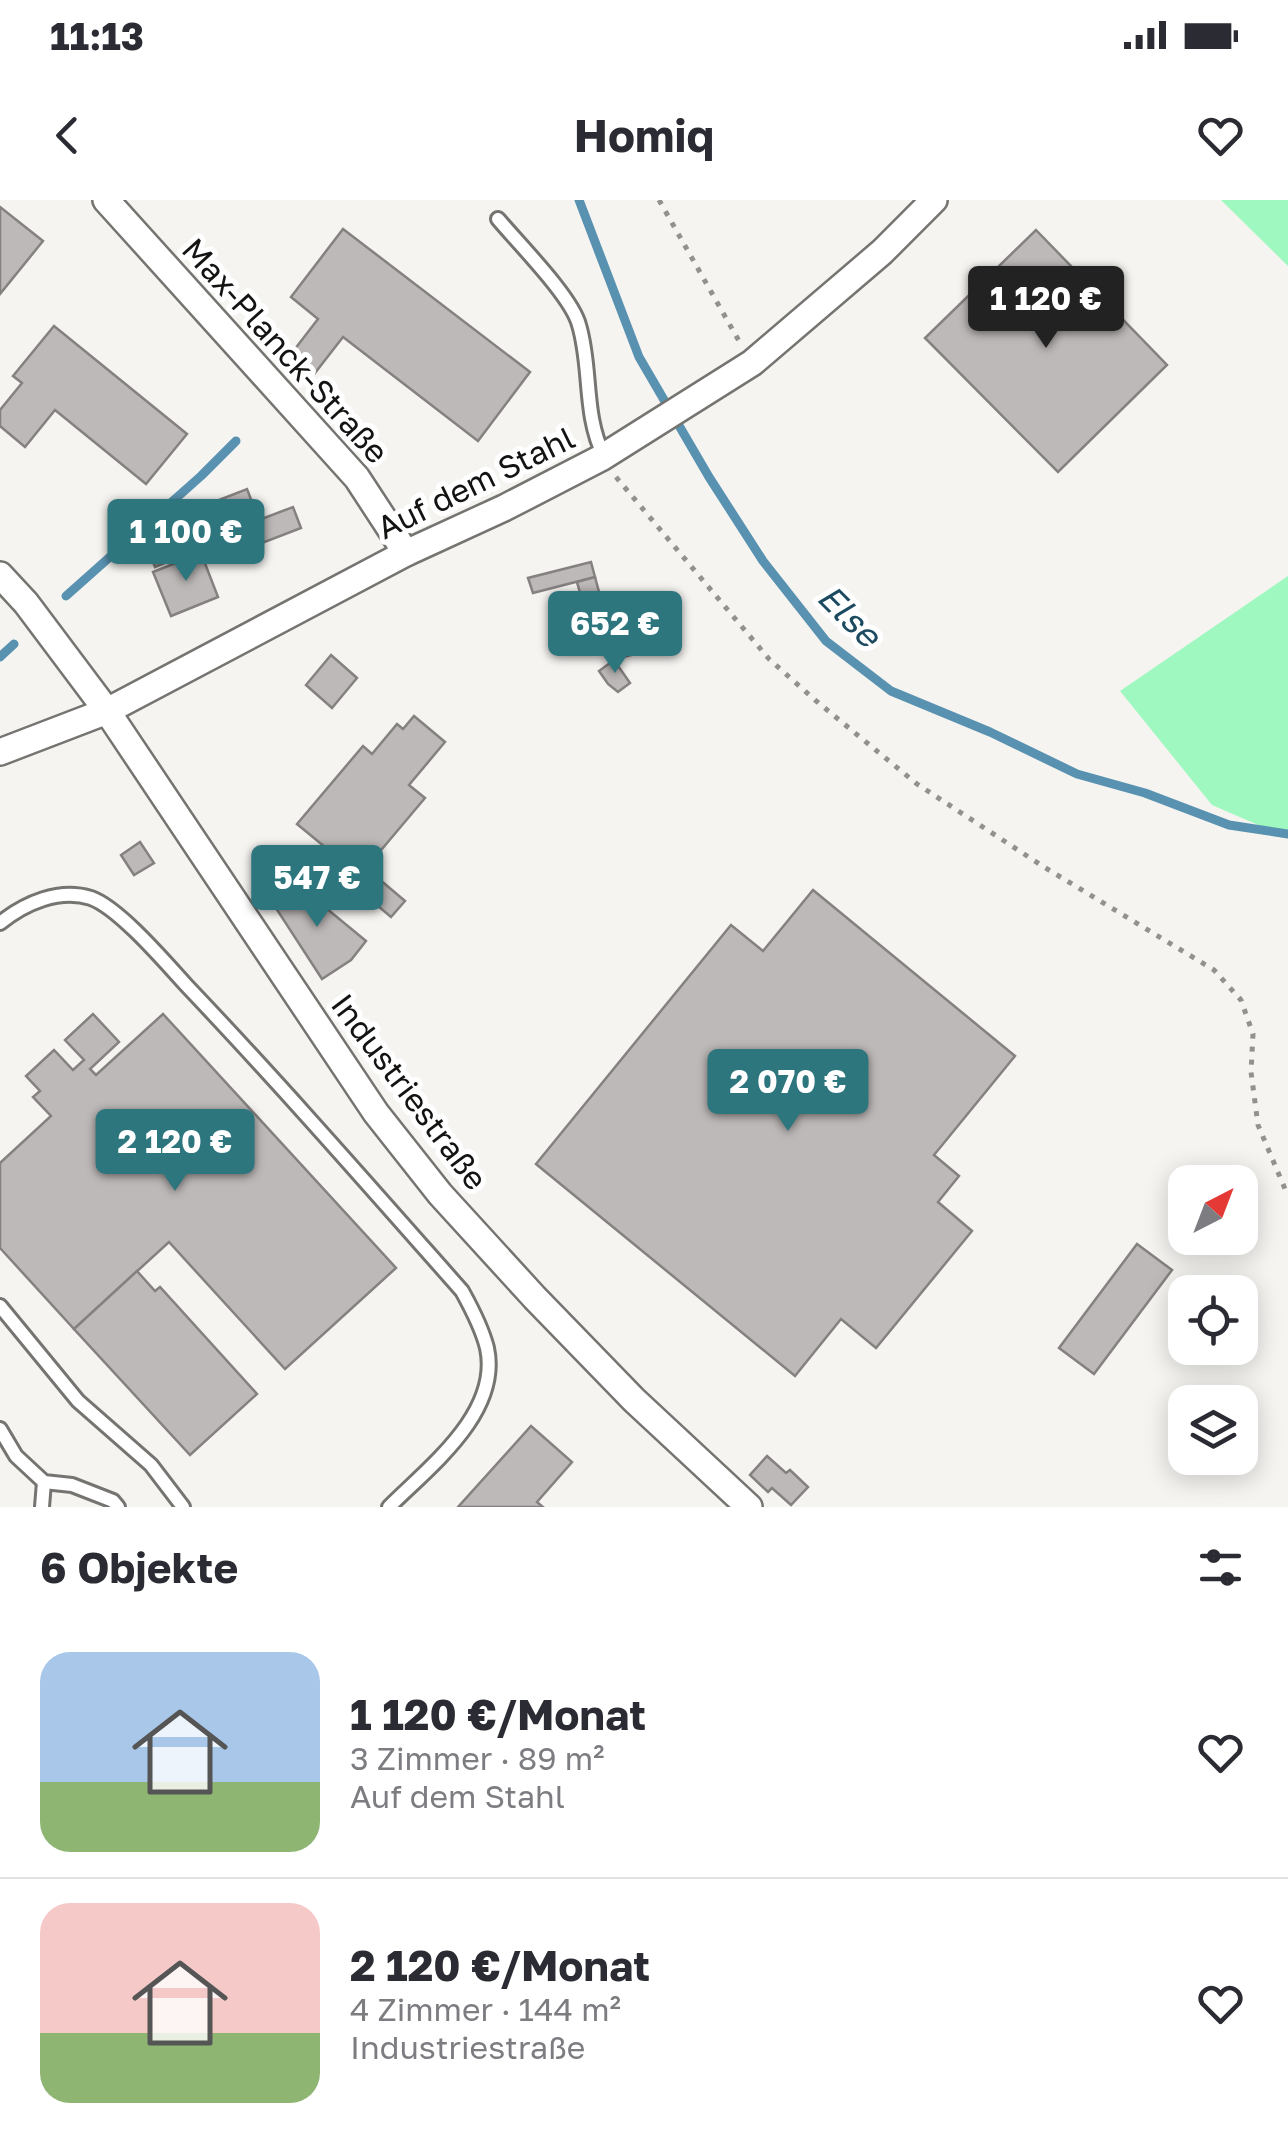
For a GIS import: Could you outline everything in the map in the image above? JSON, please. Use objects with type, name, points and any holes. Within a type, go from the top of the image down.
[{"type":"street","name":"Max-Planck-Straße","points":[[106,200],[357,478],[406,553]]},
{"type":"street","name":"Auf dem Stahl","points":[[0,752],[107,711],[406,553],[602,457],[752,363],[882,252],[934,200]]},
{"type":"street","name":"Industriestraße","points":[[0,575],[26,603],[107,711],[376,1112],[440,1194],[634,1400],[749,1507]]},
{"type":"lane","points":[[498,219],[569,304],[579,322],[594,432],[602,457]]},
{"type":"lane","points":[[0,923],[40,899],[66,894],[94,899],[129,925],[263,1066],[462,1291],[488,1350],[483,1396],[474,1417],[452,1444],[389,1507]]},
{"type":"lane","points":[[0,1306],[78,1402],[151,1465],[183,1507]]},
{"type":"lane","points":[[0,1429],[16,1456],[44,1482],[72,1485],[113,1501],[118,1507]]},
{"type":"lane","points":[[42,1507],[44,1482]]},
{"type":"path","points":[[660,200],[728,322]]},
{"type":"path","points":[[602,457],[769,659],[815,700],[917,784],[1214,970],[1241,1000],[1252,1034],[1250,1072],[1258,1126],[1288,1196]]},
{"type":"green space","points":[[1221,200],[1288,200],[1288,266]]},
{"type":"green space","points":[[1288,576],[1288,838],[1212,805],[1120,691]]},
{"type":"building","points":[[0,207],[43,241],[0,294]]},
{"type":"building","points":[[343,229],[530,372],[478,441],[343,337],[315,373],[291,354],[318,319],[291,297]]},
{"type":"building","points":[[1036,230],[1167,365],[1058,472],[925,338]]},
{"type":"building","points":[[54,326],[187,434],[146,484],[55,410],[25,447],[0,426],[0,410],[22,383],[13,376]]},
{"type":"building","points":[[247,489],[259,520],[293,507],[301,528],[257,545],[249,524],[202,543],[191,516],[203,512],[201,507]]},
{"type":"building","points":[[194,524],[204,547],[167,562],[158,538]]},
{"type":"building","points":[[158,538],[167,562],[155,567],[146,543]]},
{"type":"building","points":[[201,553],[218,597],[171,616],[153,572]]},
{"type":"building","points":[[591,562],[595,577],[533,593],[528,578]]},
{"type":"building","points":[[595,577],[605,614],[587,618],[577,582]]},
{"type":"building","points":[[647,614],[651,630],[638,634],[643,652],[619,658],[611,623]]},
{"type":"building","points":[[331,655],[357,678],[332,708],[306,685]]},
{"type":"building","points":[[614,660],[630,683],[618,692],[599,671]]},
{"type":"building","points":[[414,716],[445,742],[409,785],[425,798],[366,868],[405,901],[391,917],[352,884],[359,875],[297,824],[363,746],[372,754],[397,724],[403,729]]},
{"type":"building","points":[[140,842],[154,863],[134,875],[121,855]]},
{"type":"building","points":[[300,880],[320,912],[326,908],[366,941],[351,960],[322,979],[270,899]]},
{"type":"building","points":[[813,890],[1015,1056],[934,1155],[959,1176],[938,1202],[972,1231],[876,1348],[841,1319],[795,1376],[536,1164],[731,925],[763,951]]},
{"type":"building","points":[[93,1014],[119,1042],[90,1069],[96,1075],[163,1014],[396,1268],[285,1369],[169,1242],[74,1329],[0,1248],[0,1163],[51,1116],[33,1097],[40,1091],[26,1076],[54,1050],[73,1070],[84,1060],[65,1040]]},
{"type":"building","points":[[1137,1244],[1172,1270],[1094,1374],[1059,1348]]},
{"type":"building","points":[[137,1271],[155,1291],[160,1287],[257,1394],[190,1455],[74,1329]]},
{"type":"building","points":[[531,1426],[572,1462],[537,1502],[543,1507],[458,1507]]},
{"type":"building","points":[[767,1456],[808,1487],[791,1505],[772,1488],[768,1492],[750,1475]]},
{"type":"waterway","name":"Else","points":[[579,200],[639,357],[763,561],[826,641],[891,691],[1077,774],[1145,793],[1229,825],[1288,834]]},
{"type":"waterway","points":[[66,596],[236,441]]},
{"type":"waterway","points":[[0,657],[14,644]]}]
